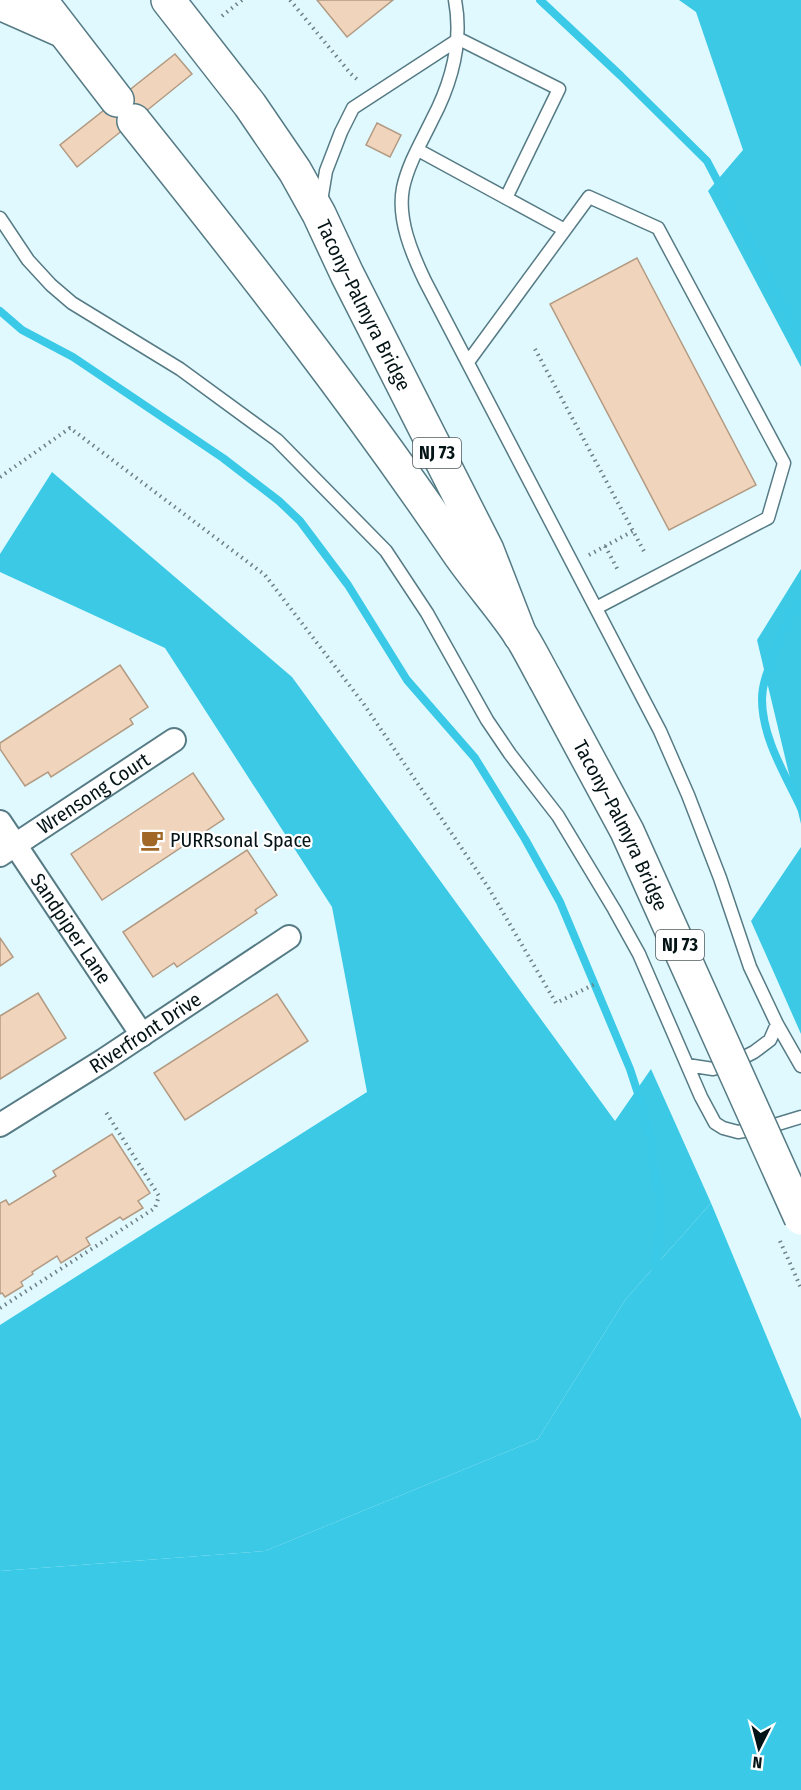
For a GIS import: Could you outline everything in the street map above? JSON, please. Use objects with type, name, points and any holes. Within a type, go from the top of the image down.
[{"type":"highway","name":"NJ 73","points":[[40,0],[62,31]]},
{"type":"highway","name":"Tacony–Palmyra Bridge","points":[[168,0],[250,105],[295,171],[319,214],[487,550],[520,635],[627,831],[801,1218]]},
{"type":"highway","points":[[0,3],[62,31]]},
{"type":"highway","name":"Tacony–Palmyra Bridge","points":[[62,31],[202,206],[363,418],[520,635]]},
{"type":"street","name":"Wrensong Court","points":[[8,850],[174,740]]},
{"type":"street","name":"Sandpiper Lane","points":[[0,822],[8,850],[142,1035]]},
{"type":"street","name":"Riverfront Drive","points":[[0,1125],[142,1035],[289,937]]},
{"type":"lane","points":[[455,0],[459,39],[442,101],[418,150],[403,188],[406,235],[414,259],[660,731],[685,787],[720,878],[750,967],[777,1023],[800,1062]]},
{"type":"lane","points":[[319,214],[326,171],[353,108],[459,39]]},
{"type":"lane","points":[[459,39],[559,89],[506,198]]},
{"type":"lane","points":[[418,150],[565,230]]},
{"type":"lane","points":[[468,362],[589,197],[658,228],[784,463],[768,518],[596,608]]},
{"type":"lane","points":[[0,218],[28,260],[51,285],[72,303],[180,369],[277,440],[386,550],[427,613],[487,720],[558,816],[614,909],[639,954],[715,1123],[738,1132],[768,1127],[801,1117]]},
{"type":"lane","points":[[687,1065],[712,1069],[731,1064],[754,1052],[770,1040],[777,1023]]},
{"type":"path","points":[[222,16],[242,0]]},
{"type":"path","points":[[290,0],[351,74],[374,94]]},
{"type":"path","points":[[536,349],[646,555]]},
{"type":"path","points":[[0,477],[70,428],[265,574],[363,703],[475,867],[556,1003],[595,984]]},
{"type":"path","points":[[588,555],[633,531]]},
{"type":"path","points":[[605,546],[619,572]]},
{"type":"path","points":[[0,1308],[155,1208],[159,1196],[104,1110]]},
{"type":"shaded area","points":[[679,0],[801,0],[801,367],[708,191],[743,150],[696,12]]},
{"type":"shaded area","points":[[52,472],[292,677],[615,1121],[651,1069],[711,1203],[625,1300],[538,1439],[265,1551],[0,1571],[0,1325],[367,1092],[332,907],[165,648],[0,572],[0,554]]},
{"type":"shaded area","points":[[801,569],[801,824],[757,640]]},
{"type":"shaded area","points":[[801,847],[801,1034],[751,921]]},
{"type":"shaded area","points":[[711,1203],[801,1419],[801,1790],[0,1790],[0,1571],[265,1551],[538,1439],[625,1300]]},
{"type":"building","points":[[317,0],[393,0],[347,37]]},
{"type":"building","points":[[175,54],[192,74],[77,167],[60,145]]},
{"type":"building","points":[[377,123],[401,135],[390,157],[366,145]]},
{"type":"building","points":[[637,258],[756,485],[669,530],[550,304]]},
{"type":"building","points":[[120,665],[148,707],[130,719],[133,724],[51,777],[48,772],[25,786],[0,749],[0,743]]},
{"type":"building","points":[[193,773],[224,819],[102,900],[71,854]]},
{"type":"building","points":[[247,850],[277,895],[255,910],[257,913],[177,967],[174,963],[153,977],[123,932]]},
{"type":"building","points":[[0,938],[13,957],[0,966]]},
{"type":"building","points":[[38,993],[66,1038],[0,1079],[0,1016]]},
{"type":"building","points":[[277,994],[308,1041],[185,1120],[154,1073]]},
{"type":"building","points":[[112,1134],[150,1193],[138,1201],[143,1208],[123,1220],[120,1217],[86,1238],[90,1245],[61,1263],[57,1256],[32,1272],[33,1274],[21,1282],[23,1286],[5,1297],[2,1293],[0,1294],[0,1203],[6,1200],[9,1205],[56,1176],[53,1171]]},
{"type":"waterway","points":[[540,0],[707,161],[801,340]]},
{"type":"waterway","points":[[0,311],[22,330],[73,357],[223,458],[279,501],[300,521],[348,585],[407,680],[475,758],[525,839],[560,902],[630,1069],[645,1115],[653,1153],[659,1204],[656,1275]]},
{"type":"waterway","points":[[801,600],[779,640],[762,693],[763,713],[770,742],[801,808]]},
{"type":"place","name":"PURRsonal Space","points":[[152,840]]}]
